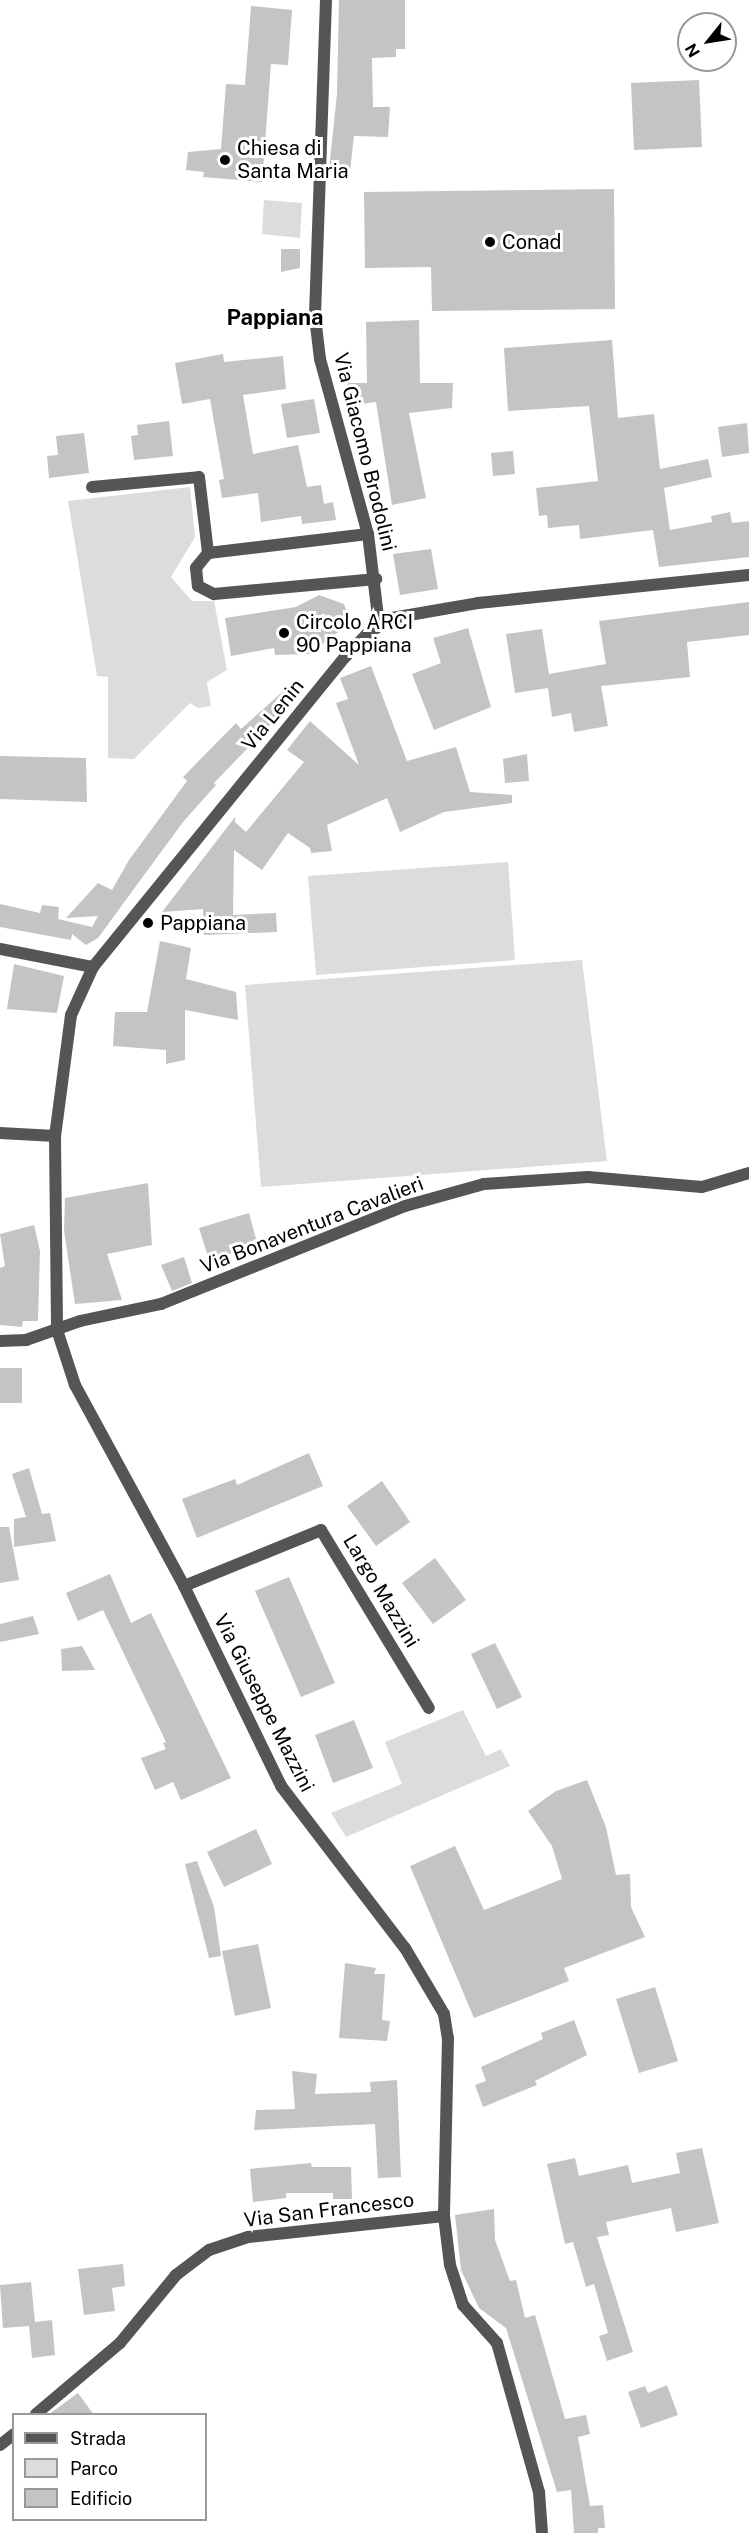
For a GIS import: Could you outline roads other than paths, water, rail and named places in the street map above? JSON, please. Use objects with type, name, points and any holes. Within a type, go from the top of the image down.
[{"type":"street","name":"Via Giacomo Brodolini","points":[[326,0],[315,317],[320,359],[368,534],[376,579],[379,625]]},
{"type":"street","points":[[92,487],[199,477],[208,553]]},
{"type":"street","points":[[368,534],[208,553],[196,568],[198,586],[214,594],[376,579]]},
{"type":"street","name":"Via Lenin","points":[[93,967],[345,657],[379,625],[405,614],[478,603],[749,575]]},
{"type":"street","points":[[0,949],[93,967]]},
{"type":"street","name":"Via Giuseppe Mazzini","points":[[93,967],[71,1015],[55,1136],[57,1330],[75,1385],[184,1586],[281,1786],[405,1948],[436,1996],[448,2038],[444,2216],[455,2286],[463,2305],[497,2343],[539,2492],[542,2533]]},
{"type":"street","points":[[0,1133],[55,1136]]},
{"type":"street","name":"Via Bonaventura Cavalieri","points":[[0,1341],[26,1340],[80,1321],[160,1304],[405,1206],[484,1184],[588,1177],[702,1187],[749,1173]]},
{"type":"street","name":"Largo Mazzini","points":[[184,1586],[321,1530],[429,1707]]},
{"type":"street","name":"Via San Francesco","points":[[38,2413],[120,2343],[176,2275],[208,2250],[248,2237],[444,2216]]},
{"type":"street","points":[[0,2445],[12,2436]]},
{"type":"place","name":"Chiesa di Santa Maria","points":[[225,160]]},
{"type":"place","name":"Conad","points":[[490,242]]},
{"type":"place","name":"Circolo ARCI 90 Pappiana","points":[[284,633]]},
{"type":"place","name":"Pappiana","points":[[148,923]]},
{"type":"district","name":"Pappiana","points":[[275,318]]}]
